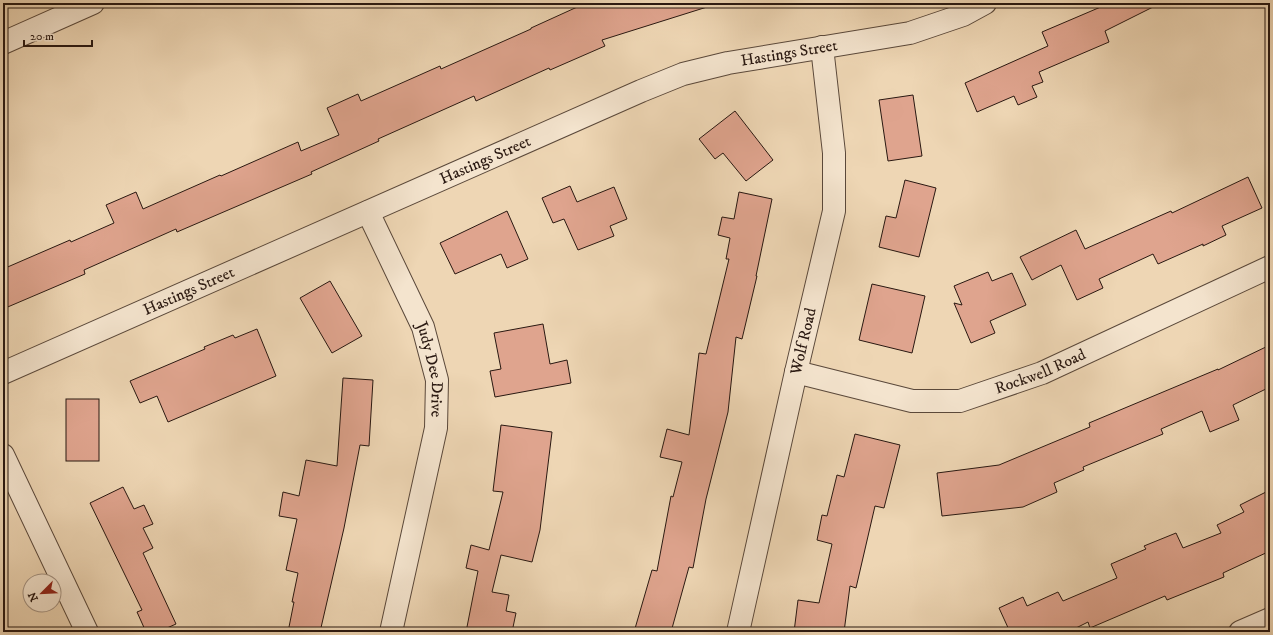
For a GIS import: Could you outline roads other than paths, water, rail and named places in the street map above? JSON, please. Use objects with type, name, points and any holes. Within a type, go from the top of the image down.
[{"type":"street","points":[[3,43],[93,3]]},
{"type":"street","name":"Hastings Street","points":[[3,372],[683,74],[728,63],[910,33],[963,15],[984,3]]},
{"type":"street","name":"Wolf Road","points":[[738,632],[796,372],[834,211],[834,153],[822,47]]},
{"type":"street","name":"Judy Dee Drive","points":[[368,212],[423,327],[437,380],[436,428],[391,632]]},
{"type":"street","name":"Rockwell Road","points":[[796,372],[912,400],[960,401],[1042,373],[1270,267]]},
{"type":"street","points":[[3,455],[87,632]]},
{"type":"street","points":[[1240,632],[1270,619]]}]
